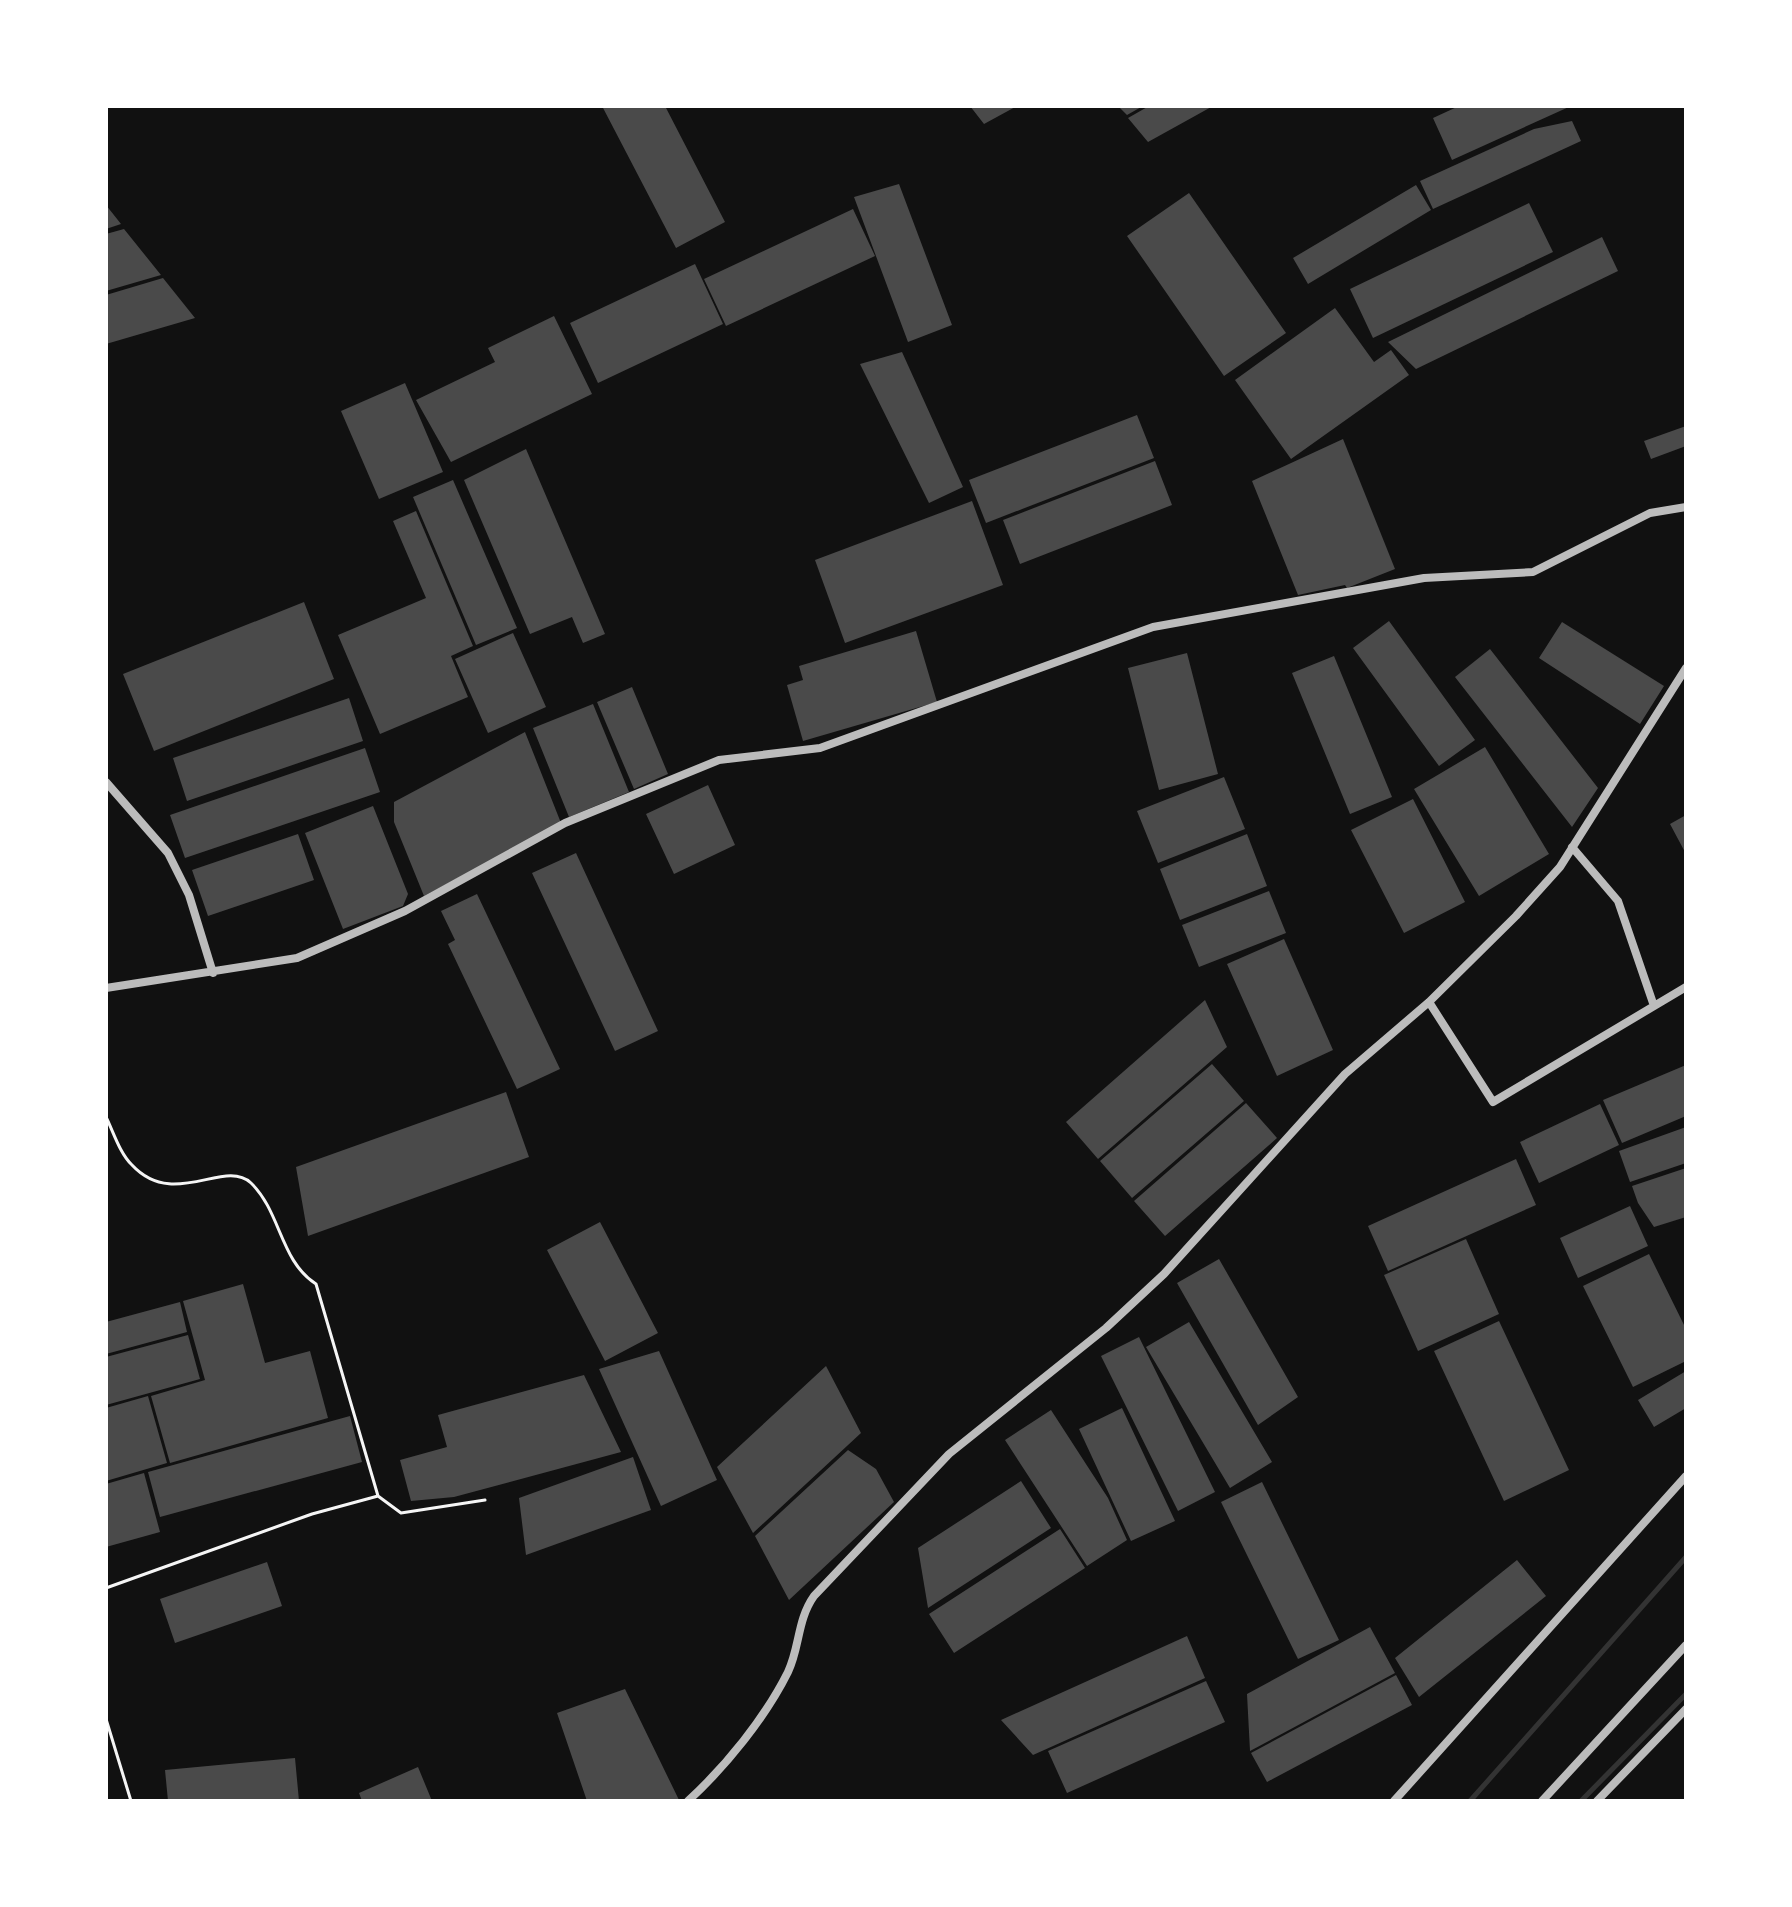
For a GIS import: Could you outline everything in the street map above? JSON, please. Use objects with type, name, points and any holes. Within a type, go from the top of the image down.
[{"type":"street","points":[[106,988],[297,958],[405,911],[565,823],[719,760],[820,748],[1153,627],[1424,578],[1533,572],[1650,513],[1686,507]]},
{"type":"street","points":[[688,1801],[774,1696],[788,1671],[804,1611],[814,1596],[949,1454],[1106,1328],[1164,1274],[1345,1074],[1429,1002],[1546,884],[1686,668]]},
{"type":"street","points":[[106,782],[168,853],[189,895],[213,973]]},
{"type":"street","points":[[1572,847],[1618,901],[1654,1006]]},
{"type":"street","points":[[1429,1002],[1493,1102],[1686,987]]},
{"type":"street","points":[[1394,1801],[1686,1476]]},
{"type":"street","points":[[1542,1801],[1686,1645]]},
{"type":"street","points":[[1597,1801],[1686,1709]]},
{"type":"path","points":[[106,1117],[130,1164],[156,1184],[185,1185],[232,1175],[250,1182],[267,1206],[298,1272],[316,1284],[378,1496],[401,1513],[485,1500]]},
{"type":"path","points":[[106,1588],[312,1514],[378,1496]]},
{"type":"path","points":[[106,1719],[131,1801]]},
{"type":"building","points":[[602,106],[665,106],[725,222],[676,248]]},
{"type":"building","points":[[970,106],[1017,106],[984,124]]},
{"type":"building","points":[[1118,106],[1143,106],[1127,115]]},
{"type":"building","points":[[1149,106],[1213,106],[1148,142],[1128,118]]},
{"type":"building","points":[[1459,106],[1571,106],[1452,160],[1433,118]]},
{"type":"building","points":[[1572,121],[1581,141],[1433,209],[1420,181],[1534,129]]},
{"type":"building","points":[[899,184],[952,325],[908,342],[854,197]]},
{"type":"building","points":[[1416,185],[1431,210],[1308,284],[1293,258]]},
{"type":"building","points":[[1189,193],[1286,333],[1224,376],[1127,236]]},
{"type":"building","points":[[1529,203],[1553,252],[1373,338],[1350,289]]},
{"type":"building","points":[[106,205],[121,224],[106,229]]},
{"type":"building","points":[[853,209],[875,256],[726,326],[704,279]]},
{"type":"building","points":[[124,229],[161,275],[106,291],[106,234]]},
{"type":"building","points":[[1602,237],[1618,271],[1416,369],[1388,342]]},
{"type":"building","points":[[695,264],[723,324],[598,383],[570,323]]},
{"type":"building","points":[[163,278],[195,318],[106,344],[106,295]]},
{"type":"building","points":[[1335,308],[1374,362],[1391,350],[1409,375],[1291,459],[1235,380]]},
{"type":"building","points":[[554,316],[592,394],[451,462],[416,400],[495,362],[488,348]]},
{"type":"building","points":[[902,352],[963,487],[929,503],[860,364]]},
{"type":"building","points":[[405,383],[443,472],[379,499],[341,411]]},
{"type":"building","points":[[1137,415],[1154,458],[986,523],[969,480]]},
{"type":"building","points":[[1686,426],[1686,446],[1651,459],[1644,441]]},
{"type":"building","points":[[1343,439],[1395,569],[1347,588],[1345,585],[1298,595],[1252,481]]},
{"type":"building","points":[[526,449],[605,634],[583,643],[572,617],[530,634],[464,480]]},
{"type":"building","points":[[1155,461],[1172,505],[1020,564],[1003,520]]},
{"type":"building","points":[[453,480],[517,628],[476,645],[413,497]]},
{"type":"building","points":[[972,501],[1003,585],[845,643],[815,560]]},
{"type":"building","points":[[416,511],[473,646],[451,656],[468,697],[380,734],[338,635],[426,598],[393,521]]},
{"type":"building","points":[[304,602],[334,679],[154,751],[123,674]]},
{"type":"building","points":[[1389,621],[1475,740],[1439,766],[1353,648]]},
{"type":"building","points":[[1562,622],[1664,686],[1640,724],[1539,658]]},
{"type":"building","points":[[916,631],[937,702],[803,741],[787,685],[803,680],[799,666]]},
{"type":"building","points":[[513,633],[546,707],[488,733],[455,659]]},
{"type":"building","points":[[1490,649],[1598,788],[1572,827],[1455,677]]},
{"type":"building","points":[[1187,653],[1218,774],[1159,790],[1128,668]]},
{"type":"building","points":[[1334,656],[1392,797],[1350,814],[1292,673]]},
{"type":"building","points":[[632,687],[668,774],[634,789],[597,702]]},
{"type":"building","points":[[349,698],[363,741],[187,801],[173,758]]},
{"type":"building","points":[[593,704],[629,792],[569,817],[533,728]]},
{"type":"building","points":[[525,732],[561,823],[424,896],[394,822],[394,802]]},
{"type":"building","points":[[1485,747],[1549,854],[1479,896],[1414,789]]},
{"type":"building","points":[[365,748],[380,792],[185,858],[170,815]]},
{"type":"building","points":[[1224,777],[1245,829],[1158,863],[1137,811]]},
{"type":"building","points":[[708,785],[735,845],[674,874],[646,814]]},
{"type":"building","points":[[1413,799],[1465,902],[1404,933],[1351,830]]},
{"type":"building","points":[[373,806],[408,894],[403,906],[343,929],[305,833]]},
{"type":"building","points":[[1686,815],[1686,854],[1670,824]]},
{"type":"building","points":[[298,834],[314,880],[208,916],[192,870]]},
{"type":"building","points":[[1247,834],[1267,886],[1180,920],[1160,869]]},
{"type":"building","points":[[576,853],[658,1031],[615,1051],[532,873]]},
{"type":"building","points":[[1269,891],[1286,933],[1199,967],[1182,925]]},
{"type":"building","points":[[477,894],[560,1069],[517,1089],[448,944],[455,940],[441,911]]},
{"type":"building","points":[[1284,939],[1333,1050],[1277,1076],[1227,964]]},
{"type":"building","points":[[1205,1000],[1227,1047],[1098,1159],[1066,1122]]},
{"type":"building","points":[[1212,1064],[1244,1101],[1132,1198],[1100,1161]]},
{"type":"building","points":[[1686,1065],[1686,1116],[1622,1143],[1603,1100]]},
{"type":"building","points":[[506,1092],[529,1157],[308,1236],[296,1167]]},
{"type":"building","points":[[1246,1103],[1277,1138],[1165,1236],[1134,1201]]},
{"type":"building","points":[[1600,1104],[1619,1145],[1539,1183],[1520,1142]]},
{"type":"building","points":[[1686,1127],[1686,1163],[1630,1182],[1619,1151]]},
{"type":"building","points":[[1516,1159],[1536,1205],[1388,1271],[1368,1226]]},
{"type":"building","points":[[1686,1168],[1686,1217],[1654,1227],[1638,1203],[1632,1186]]},
{"type":"building","points":[[1630,1206],[1648,1246],[1578,1278],[1560,1238]]},
{"type":"building","points":[[600,1222],[658,1333],[605,1361],[547,1250]]},
{"type":"building","points":[[1466,1239],[1499,1314],[1418,1351],[1384,1275]]},
{"type":"building","points":[[1649,1254],[1686,1329],[1686,1361],[1633,1387],[1583,1286]]},
{"type":"building","points":[[1219,1259],[1298,1397],[1258,1425],[1177,1283]]},
{"type":"building","points":[[243,1284],[265,1363],[310,1351],[328,1418],[170,1463],[151,1396],[205,1380],[183,1301]]},
{"type":"building","points":[[180,1302],[187,1332],[106,1354],[106,1322]]},
{"type":"building","points":[[1499,1321],[1569,1470],[1504,1501],[1434,1351]]},
{"type":"building","points":[[1189,1322],[1272,1462],[1230,1488],[1146,1347]]},
{"type":"building","points":[[188,1335],[200,1379],[106,1405],[106,1357]]},
{"type":"building","points":[[1139,1337],[1215,1492],[1178,1511],[1101,1356]]},
{"type":"building","points":[[659,1351],[717,1480],[661,1506],[599,1369]]},
{"type":"building","points":[[826,1366],[861,1433],[753,1533],[717,1467]]},
{"type":"building","points":[[1686,1371],[1686,1408],[1654,1427],[1638,1400]]},
{"type":"building","points":[[584,1375],[621,1452],[454,1497],[411,1501],[400,1460],[447,1447],[438,1415]]},
{"type":"building","points":[[148,1396],[167,1463],[106,1481],[106,1408]]},
{"type":"building","points":[[1122,1408],[1175,1521],[1131,1541],[1079,1429]]},
{"type":"building","points":[[1051,1410],[1108,1498],[1127,1540],[1087,1566],[1005,1440]]},
{"type":"building","points":[[350,1416],[362,1462],[160,1517],[148,1472]]},
{"type":"building","points":[[848,1450],[876,1469],[894,1502],[789,1600],[755,1536]]},
{"type":"building","points":[[633,1457],[651,1510],[526,1555],[519,1498]]},
{"type":"building","points":[[144,1473],[160,1532],[106,1547],[106,1484]]},
{"type":"building","points":[[1021,1481],[1051,1528],[928,1608],[918,1548]]},
{"type":"building","points":[[1262,1482],[1339,1640],[1298,1659],[1221,1502]]},
{"type":"building","points":[[1060,1529],[1085,1568],[954,1653],[929,1614]]},
{"type":"building","points":[[1517,1560],[1546,1596],[1419,1697],[1395,1658]]},
{"type":"building","points":[[267,1562],[282,1606],[175,1643],[160,1599]]},
{"type":"building","points":[[1370,1627],[1395,1673],[1250,1751],[1247,1694]]},
{"type":"building","points":[[1187,1636],[1205,1678],[1033,1755],[1001,1720]]},
{"type":"building","points":[[1396,1675],[1412,1705],[1267,1782],[1251,1753]]},
{"type":"building","points":[[1206,1681],[1225,1722],[1067,1793],[1048,1751]]},
{"type":"building","points":[[625,1689],[677,1801],[587,1801],[557,1713]]},
{"type":"building","points":[[295,1758],[299,1801],[168,1801],[165,1770]]},
{"type":"building","points":[[418,1767],[432,1801],[362,1801],[359,1793]]},
{"type":"waterway","points":[[1470,1801],[1686,1557]]},
{"type":"waterway","points":[[1581,1801],[1686,1694]]}]
